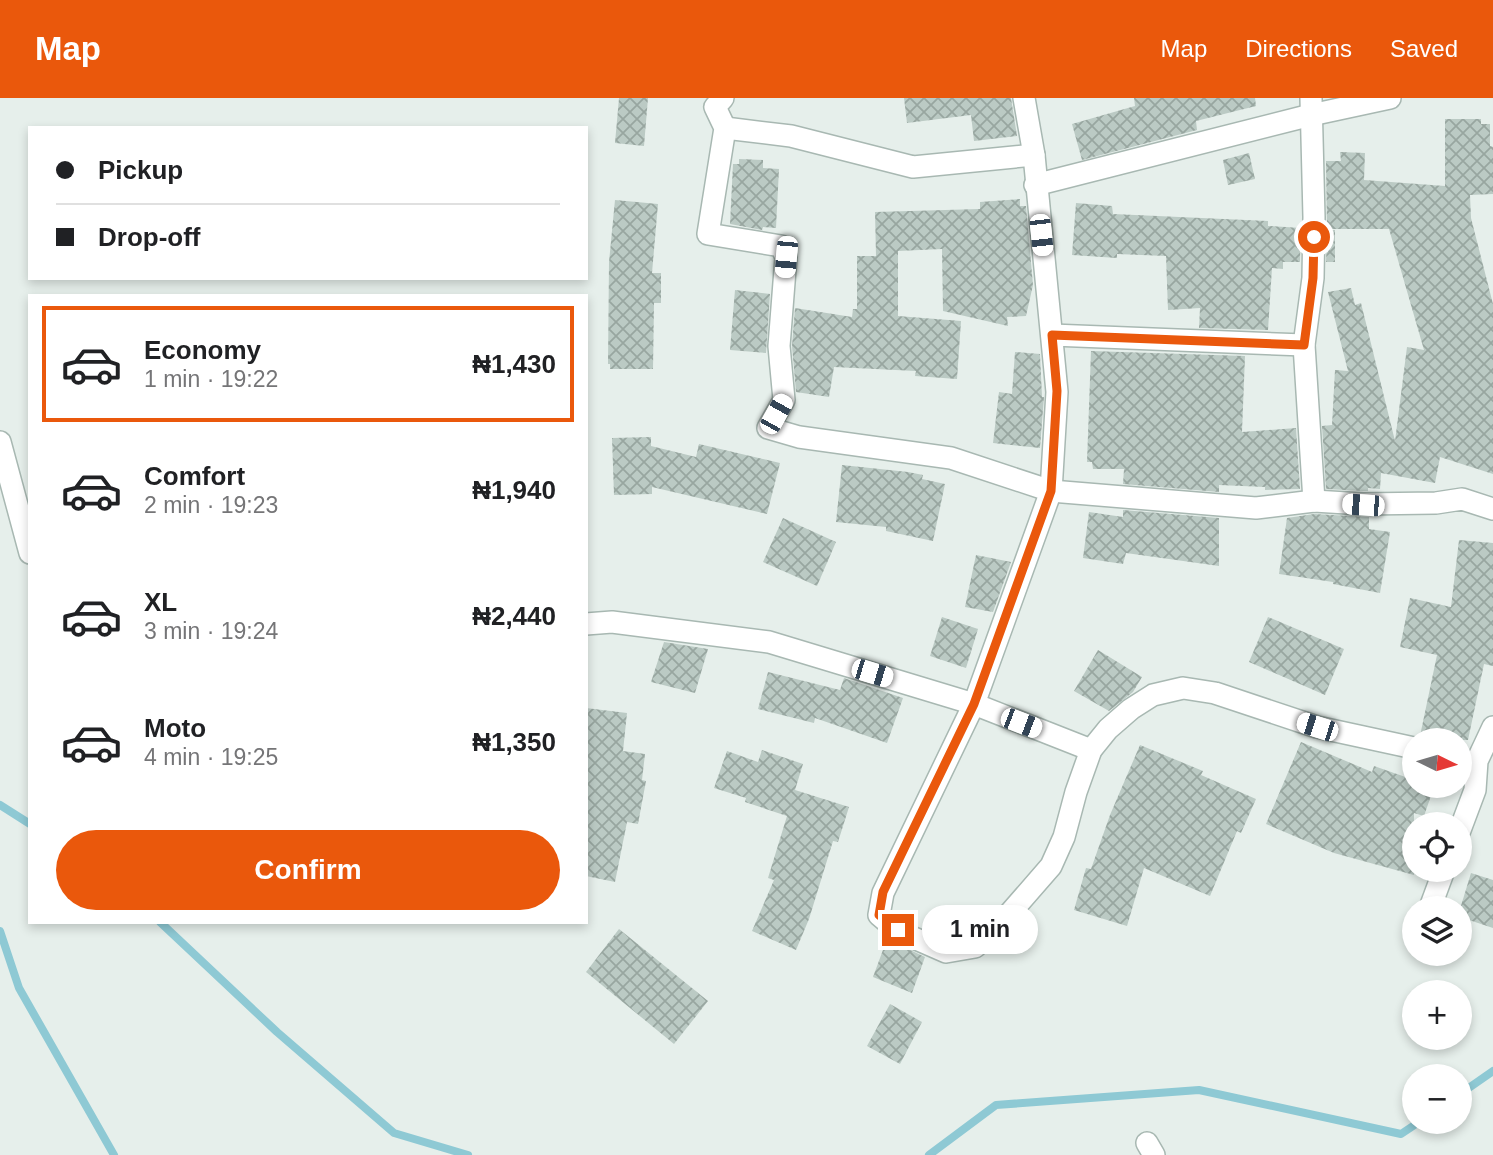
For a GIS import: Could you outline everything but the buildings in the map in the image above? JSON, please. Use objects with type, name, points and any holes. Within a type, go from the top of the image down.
[{"type":"street","points":[[723,98],[715,107],[725,128],[708,234],[781,246],[786,257],[779,346],[784,400],[768,428],[799,437],[950,458],[1051,491],[1256,508],[1314,501],[1363,505],[1436,503],[1462,499],[1493,509]]},
{"type":"street","points":[[1024,98],[1034,155],[1057,391],[1051,491],[974,704],[883,892],[879,915],[898,930],[946,951],[975,947],[997,928],[1051,866],[1064,837],[1091,750],[1108,729],[1153,695],[1183,688],[1215,693],[1317,727],[1402,745]]},
{"type":"street","points":[[1035,185],[1311,106],[1390,98]]},
{"type":"street","points":[[1311,106],[1313,278],[1304,345],[1314,501]]},
{"type":"street","points":[[725,128],[791,136],[913,167],[1034,155]]},
{"type":"street","points":[[1052,335],[1304,345]]},
{"type":"street","points":[[0,442],[28,546]]},
{"type":"street","points":[[588,624],[612,622],[769,642],[974,704],[1091,750]]},
{"type":"street","points":[[1472,754],[1493,727]]},
{"type":"street","points":[[1472,777],[1475,790],[1472,798]]},
{"type":"waterway","points":[[0,805],[28,823]]},
{"type":"waterway","points":[[162,924],[277,1032],[394,1133],[468,1155]]},
{"type":"waterway","points":[[0,931],[19,988],[114,1155]]},
{"type":"waterway","points":[[1472,1086],[1493,1071]]},
{"type":"waterway","points":[[929,1155],[996,1105],[1199,1090],[1402,1133]]},
{"type":"route","points":[[898,930],[879,915],[883,892],[974,704],[1051,491],[1057,391],[1052,335],[1304,345],[1313,278],[1314,237]]}]
